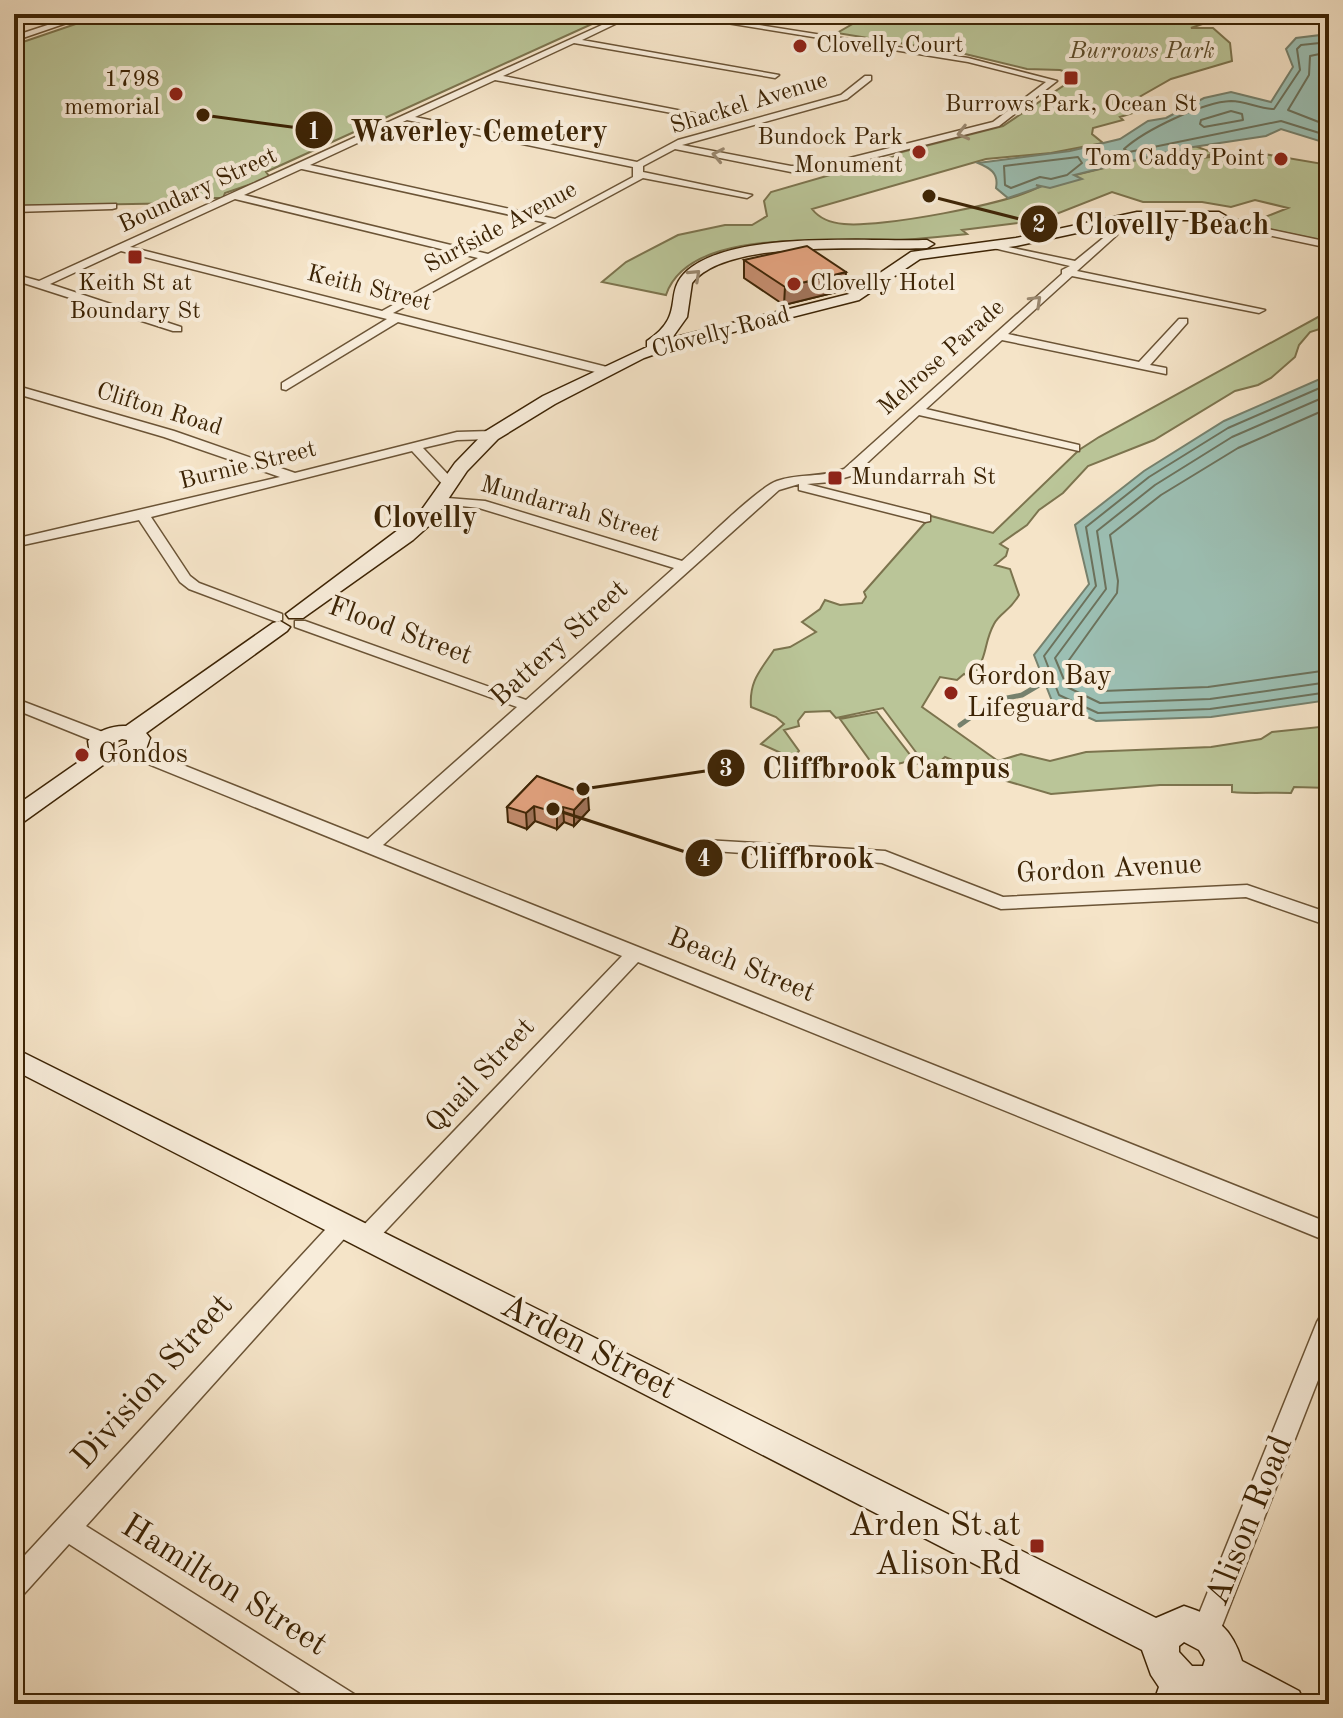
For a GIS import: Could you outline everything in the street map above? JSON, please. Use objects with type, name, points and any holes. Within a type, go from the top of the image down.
[{"type":"street","points":[[14,39],[89,14]]},
{"type":"street","name":"Boundary Street","points":[[41,284],[632,14]]},
{"type":"street","points":[[674,142],[798,170],[818,169],[990,127],[1053,81],[968,60],[675,14]]},
{"type":"street","points":[[14,31],[30,34]]},
{"type":"street","points":[[574,41],[775,75]]},
{"type":"street","points":[[495,77],[704,116]]},
{"type":"street","name":"Shackel Avenue","points":[[638,172],[674,142],[844,97],[868,78]]},
{"type":"street","points":[[408,118],[747,195]]},
{"type":"street","points":[[302,166],[556,222]]},
{"type":"street","name":"Surfside Avenue","points":[[382,315],[468,266],[556,222],[638,172]]},
{"type":"street","points":[[235,196],[489,258]]},
{"type":"street","points":[[14,209],[112,206]]},
{"type":"street","name":"Clovelly Road","points":[[132,742],[288,620],[406,536],[445,492],[475,450],[492,435],[537,406],[638,355],[854,297],[916,255],[1137,216],[1201,218]]},
{"type":"street","points":[[1201,218],[1329,245]]},
{"type":"street","name":"Melrose Parade","points":[[786,482],[842,476],[1113,233]]},
{"type":"street","points":[[638,355],[670,334],[680,321],[683,290],[689,278],[723,257],[766,249],[990,242],[1072,268],[1259,310]]},
{"type":"street","name":"Keith Street","points":[[121,248],[607,371]]},
{"type":"street","points":[[14,277],[89,298],[103,307],[177,329]]},
{"type":"street","points":[[286,386],[396,318]]},
{"type":"street","points":[[680,321],[698,329],[731,328]]},
{"type":"street","points":[[1141,367],[1183,321]]},
{"type":"street","points":[[1000,336],[1162,371]]},
{"type":"street","name":"Clifton Road","points":[[14,389],[169,434],[291,476]]},
{"type":"street","points":[[917,411],[1074,448]]},
{"type":"street","name":"Burnie Street","points":[[14,543],[143,515],[470,434],[492,435]]},
{"type":"street","points":[[415,447],[445,492]]},
{"type":"street","points":[[786,482],[925,518]]},
{"type":"street","name":"Battery Street","points":[[370,847],[774,487],[786,482]]},
{"type":"street","name":"Mundarrah Street","points":[[445,492],[686,567]]},
{"type":"street","name":"Flood Street","points":[[143,515],[185,579],[194,586],[528,706]]},
{"type":"street","points":[[14,703],[103,746],[115,756],[132,742]]},
{"type":"street","name":"Beach Street","points":[[132,742],[370,847],[1329,1233]]},
{"type":"street","points":[[14,818],[103,746]]},
{"type":"street","name":"Gordon Avenue","points":[[705,846],[885,857],[1001,903],[1247,891],[1329,920]]},
{"type":"street","name":"Quail Street","points":[[355,1230],[635,954]]},
{"type":"street","name":"Arden Street","points":[[14,1058],[1161,1640]]},
{"type":"street","name":"Division Street","points":[[14,1586],[66,1528],[355,1230]]},
{"type":"street","name":"Alison Road","points":[[1206,1631],[1329,1322]]},
{"type":"street","name":"Hamilton Street","points":[[66,1528],[344,1704]]},
{"type":"street","points":[[1184,1624],[1206,1631],[1219,1645],[1224,1663],[1219,1678],[1176,1692],[1161,1657],[1161,1640],[1166,1631],[1184,1624]]},
{"type":"street","points":[[1223,1671],[1286,1704]]},
{"type":"green space","points":[[105,14],[614,14],[266,172],[269,176],[266,179],[225,193],[223,198],[196,198],[191,203],[14,206],[14,45]]},
{"type":"green space","name":"Burrows Park","points":[[870,14],[1200,14],[1211,21],[1191,28],[1213,28],[1230,43],[1232,61],[1171,79],[1134,100],[1130,104],[1136,112],[1120,117],[1123,120],[1093,128],[1092,134],[1103,143],[1051,153],[986,159],[812,209],[826,220],[861,224],[943,213],[1001,201],[1039,187],[1034,185],[1195,146],[1214,153],[1202,158],[1252,152],[1329,165],[1329,242],[1226,220],[1260,219],[1288,208],[1255,200],[1231,207],[1202,202],[1143,202],[1112,192],[1041,220],[962,230],[967,234],[881,241],[760,243],[729,249],[701,258],[679,273],[666,295],[602,282],[626,262],[678,235],[725,225],[752,225],[767,216],[764,201],[771,192],[898,153],[1003,126],[1078,76],[1060,70],[1027,69],[961,53],[837,33]]},
{"type":"green space","points":[[1329,311],[1329,326],[1310,332],[1299,345],[1295,357],[1271,378],[1235,391],[1154,440],[1088,466],[1063,493],[1039,510],[1027,525],[1000,544],[1008,549],[1006,556],[995,565],[1010,569],[1019,595],[994,624],[981,662],[972,677],[964,674],[957,680],[940,677],[922,707],[998,761],[1021,754],[1050,761],[1086,752],[1211,747],[1261,739],[1272,732],[1329,726],[1329,788],[1294,787],[1291,793],[1247,793],[1232,792],[1232,785],[1160,785],[1051,794],[965,769],[962,764],[945,757],[933,768],[918,764],[921,759],[883,708],[836,718],[830,711],[805,712],[798,721],[799,726],[784,730],[799,751],[792,758],[761,744],[784,724],[776,717],[751,707],[754,683],[774,650],[790,647],[816,632],[802,622],[820,609],[825,600],[840,605],[862,603],[866,597],[864,592],[931,516],[993,533],[1079,450]]},
{"type":"green space","points":[[877,712],[914,760],[876,769],[840,719]]},
{"type":"water","points":[[1329,34],[1329,144],[1281,129],[1266,136],[1180,149],[1074,175],[1082,179],[1050,188],[1036,185],[1040,187],[1008,198],[996,188],[993,172],[978,163],[1070,151],[1120,139],[1148,121],[1166,118],[1204,98],[1231,92],[1271,102],[1293,67],[1286,49],[1296,38]]},
{"type":"water","points":[[1329,375],[1329,700],[1211,717],[1096,721],[1052,701],[1034,655],[1089,584],[1075,525],[1144,471],[1224,421]]},
{"type":"building","points":[[807,246],[846,272],[785,287],[744,260]]},
{"type":"building","points":[[537,776],[588,795],[574,810],[563,807],[557,813],[534,806],[526,813],[507,807]]},
{"type":"waterway","points":[[960,725],[974,715],[1001,704],[997,700],[1022,695],[1044,682]]},
{"type":"place","name":"Clovelly Court","points":[[800,46]]},
{"type":"place","name":"Burrows Park, Ocean St","points":[[1071,78]]},
{"type":"place","name":"1798 memorial","points":[[176,94]]},
{"type":"place","name":"Waverley Cemetery","points":[[203,115]]},
{"type":"place","name":"Bundock Park Monument","points":[[919,152]]},
{"type":"place","name":"Tom Caddy Point","points":[[1281,159]]},
{"type":"place","name":"Clovelly Beach","points":[[929,196]]},
{"type":"place","name":"Keith St at Boundary St","points":[[135,257]]},
{"type":"place","name":"Clovelly Hotel","points":[[794,284]]},
{"type":"place","name":"Mundarrah St","points":[[835,478]]},
{"type":"place","name":"Gordon Bay Lifeguard","points":[[951,693]]},
{"type":"place","name":"Gondos","points":[[82,755]]},
{"type":"place","name":"Cliffbrook Campus","points":[[583,789]]},
{"type":"place","name":"Cliffbrook","points":[[553,809]]},
{"type":"place","name":"Arden St at Alison Rd","points":[[1037,1546]]},
{"type":"district","name":"Clovelly","points":[[425,519]]}]
